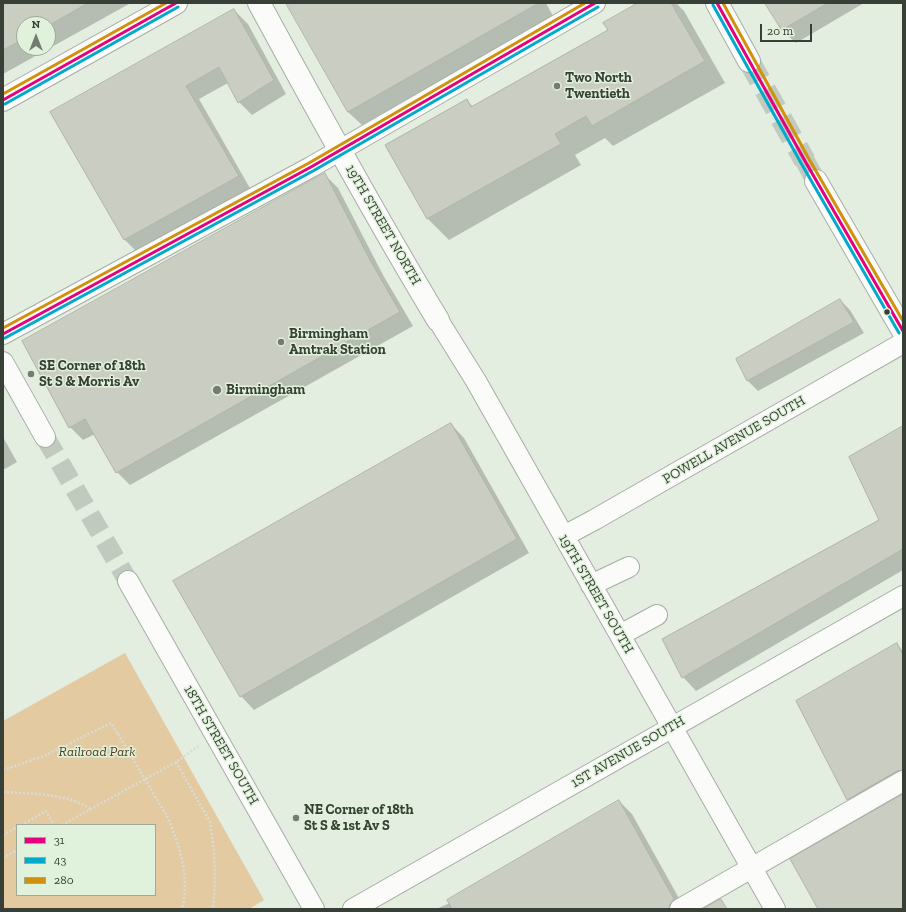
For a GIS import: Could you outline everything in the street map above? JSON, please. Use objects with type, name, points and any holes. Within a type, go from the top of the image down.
[{"type":"main road","points":[[3,100],[176,3]]},
{"type":"main road","name":"19TH STREET NORTH","points":[[259,3],[396,251],[438,320]]},
{"type":"main road","points":[[717,3],[749,60]]},
{"type":"main road","points":[[816,181],[903,331]]},
{"type":"street","points":[[3,334],[340,151],[595,3]]},
{"type":"street","name":"19TH STREET SOUTH","points":[[438,320],[476,381],[775,909]]},
{"type":"street","name":"POWELL AVENUE SOUTH","points":[[564,536],[903,343]]},
{"type":"street","points":[[3,362],[45,437]]},
{"type":"street","points":[[591,585],[628,567]]},
{"type":"street","name":"18TH STREET SOUTH","points":[[128,581],[314,909]]},
{"type":"street","name":"1ST AVENUE SOUTH","points":[[353,909],[903,596]]},
{"type":"street","points":[[620,635],[657,615]]},
{"type":"street","points":[[680,909],[903,781]]},
{"type":"path","points":[[3,770],[44,756],[111,723],[167,816],[177,840],[182,858],[185,895],[182,909]]},
{"type":"path","points":[[64,824],[176,762],[215,735]]},
{"type":"path","points":[[176,762],[210,822],[214,851],[215,879],[213,909]]},
{"type":"path","points":[[3,792],[60,797],[80,803],[91,809]]},
{"type":"path","points":[[23,824],[46,811],[53,824]]},
{"type":"path","points":[[3,835],[16,828]]},
{"type":"path","points":[[3,857],[16,850]]},
{"type":"green space","name":"Railroad Park","points":[[125,653],[264,900],[249,909],[3,909],[3,721]]},
{"type":"building","points":[[3,3],[88,3],[56,21],[56,16],[16,16],[16,43],[3,50]]},
{"type":"building","points":[[286,3],[539,3],[348,112]]},
{"type":"building","points":[[638,3],[671,3],[705,61],[592,126],[586,116],[555,134],[561,144],[427,219],[385,145],[467,99],[471,107],[608,30],[603,23]]},
{"type":"building","points":[[765,3],[828,3],[782,30]]},
{"type":"building","points":[[234,9],[274,80],[238,103],[219,67],[186,86],[239,176],[124,240],[50,112]]},
{"type":"building","points":[[325,173],[370,260],[400,312],[116,473],[85,419],[69,428],[22,341]]},
{"type":"building","points":[[840,299],[854,322],[747,381],[736,359]]},
{"type":"building","points":[[451,423],[517,539],[240,697],[173,581]]},
{"type":"building","points":[[903,426],[903,549],[682,678],[662,639],[879,520],[849,457]]},
{"type":"building","points":[[897,643],[903,655],[903,770],[897,771],[847,800],[796,701]]},
{"type":"building","points":[[903,794],[903,909],[818,909],[790,859]]},
{"type":"building","points":[[619,800],[674,899],[670,904],[669,909],[452,909],[447,900]]},
{"type":"building","points":[[721,899],[727,909],[703,909]]},
{"type":"tunnel","points":[[749,61],[805,161]]},
{"type":"tunnel","points":[[805,161],[816,181]]},
{"type":"tunnel","points":[[45,437],[128,581]]},
{"type":"transit line","name":"280","points":[[3,94],[166,3]]},
{"type":"transit line","name":"31","points":[[3,100],[176,3]]},
{"type":"transit line","name":"280","points":[[3,328],[309,163],[585,3]]},
{"type":"transit line","name":"31","points":[[3,334],[311,167],[595,3]]},
{"type":"transit line","name":"31","points":[[717,3],[805,161],[903,331]]},
{"type":"transit line","name":"280","points":[[723,3],[809,159],[903,321]]},
{"type":"transit line","name":"43","points":[[713,5],[801,163],[899,333]]},
{"type":"transit line","name":"43","points":[[5,104],[178,7]]},
{"type":"transit line","name":"43","points":[[5,338],[313,171],[598,7]]},
{"type":"place","name":"Two North Twentieth","points":[[557,86]]},
{"type":"place","name":"Birmingham Amtrak Station","points":[[281,342]]},
{"type":"place","name":"SE Corner of 18th St S & Morris Av","points":[[31,374]]},
{"type":"place","name":"Birmingham","points":[[217,390]]},
{"type":"place","name":"NE Corner of 18th St S & 1st Av S","points":[[296,818]]}]
